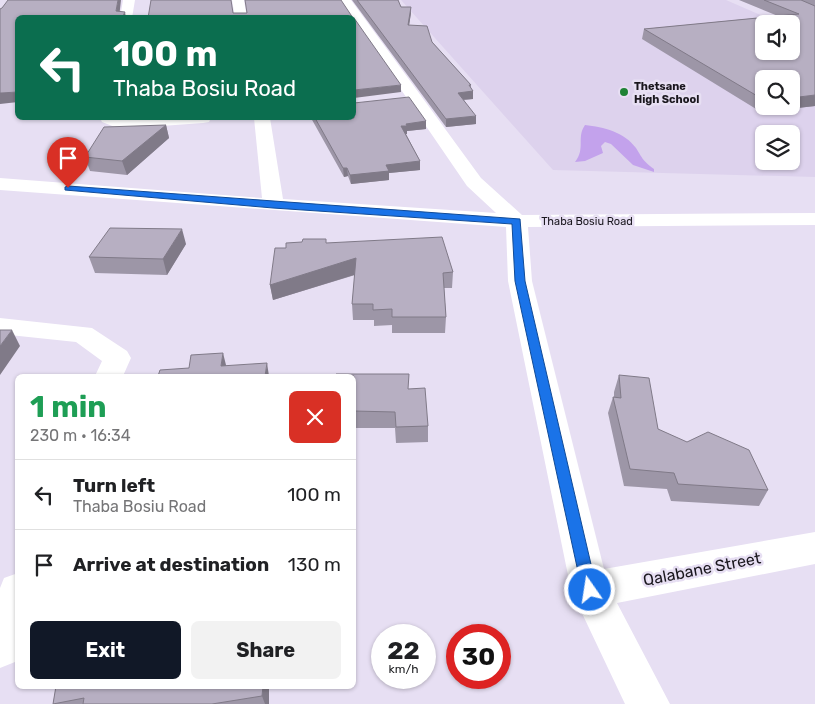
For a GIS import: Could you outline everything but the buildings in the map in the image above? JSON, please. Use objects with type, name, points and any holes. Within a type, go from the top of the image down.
[{"type":"street","points":[[126,15],[129,0]]},
{"type":"street","points":[[238,0],[241,15]]},
{"type":"street","points":[[345,0],[356,15]]},
{"type":"street","points":[[356,16],[474,182],[517,221],[520,281],[590,590],[648,704]]},
{"type":"street","points":[[397,99],[414,98]]},
{"type":"street","points":[[112,120],[120,124],[175,120]]},
{"type":"street","points":[[262,120],[273,205]]},
{"type":"street","name":"Thaba Bosiu Road","points":[[0,184],[517,221],[815,219]]},
{"type":"street","points":[[0,326],[83,334],[117,358],[110,374]]},
{"type":"street","name":"Qalabane Street","points":[[590,590],[815,548]]},
{"type":"street","points":[[0,647],[15,600]]},
{"type":"shaded area","name":"Thetsane High School","points":[[401,0],[726,0],[760,15],[755,15],[755,60],[800,60],[800,46],[815,39],[815,177],[553,170]]},
{"type":"shaded area","points":[[585,125],[606,129],[626,138],[654,169],[654,172],[633,165],[611,144],[605,142],[601,146],[603,153],[585,161],[575,162],[580,152],[581,134]]},
{"type":"place","name":"Thetsane High School","points":[[624,92]]},
{"type":"route","points":[[68,188],[273,205],[517,221],[520,281],[590,590]]}]
